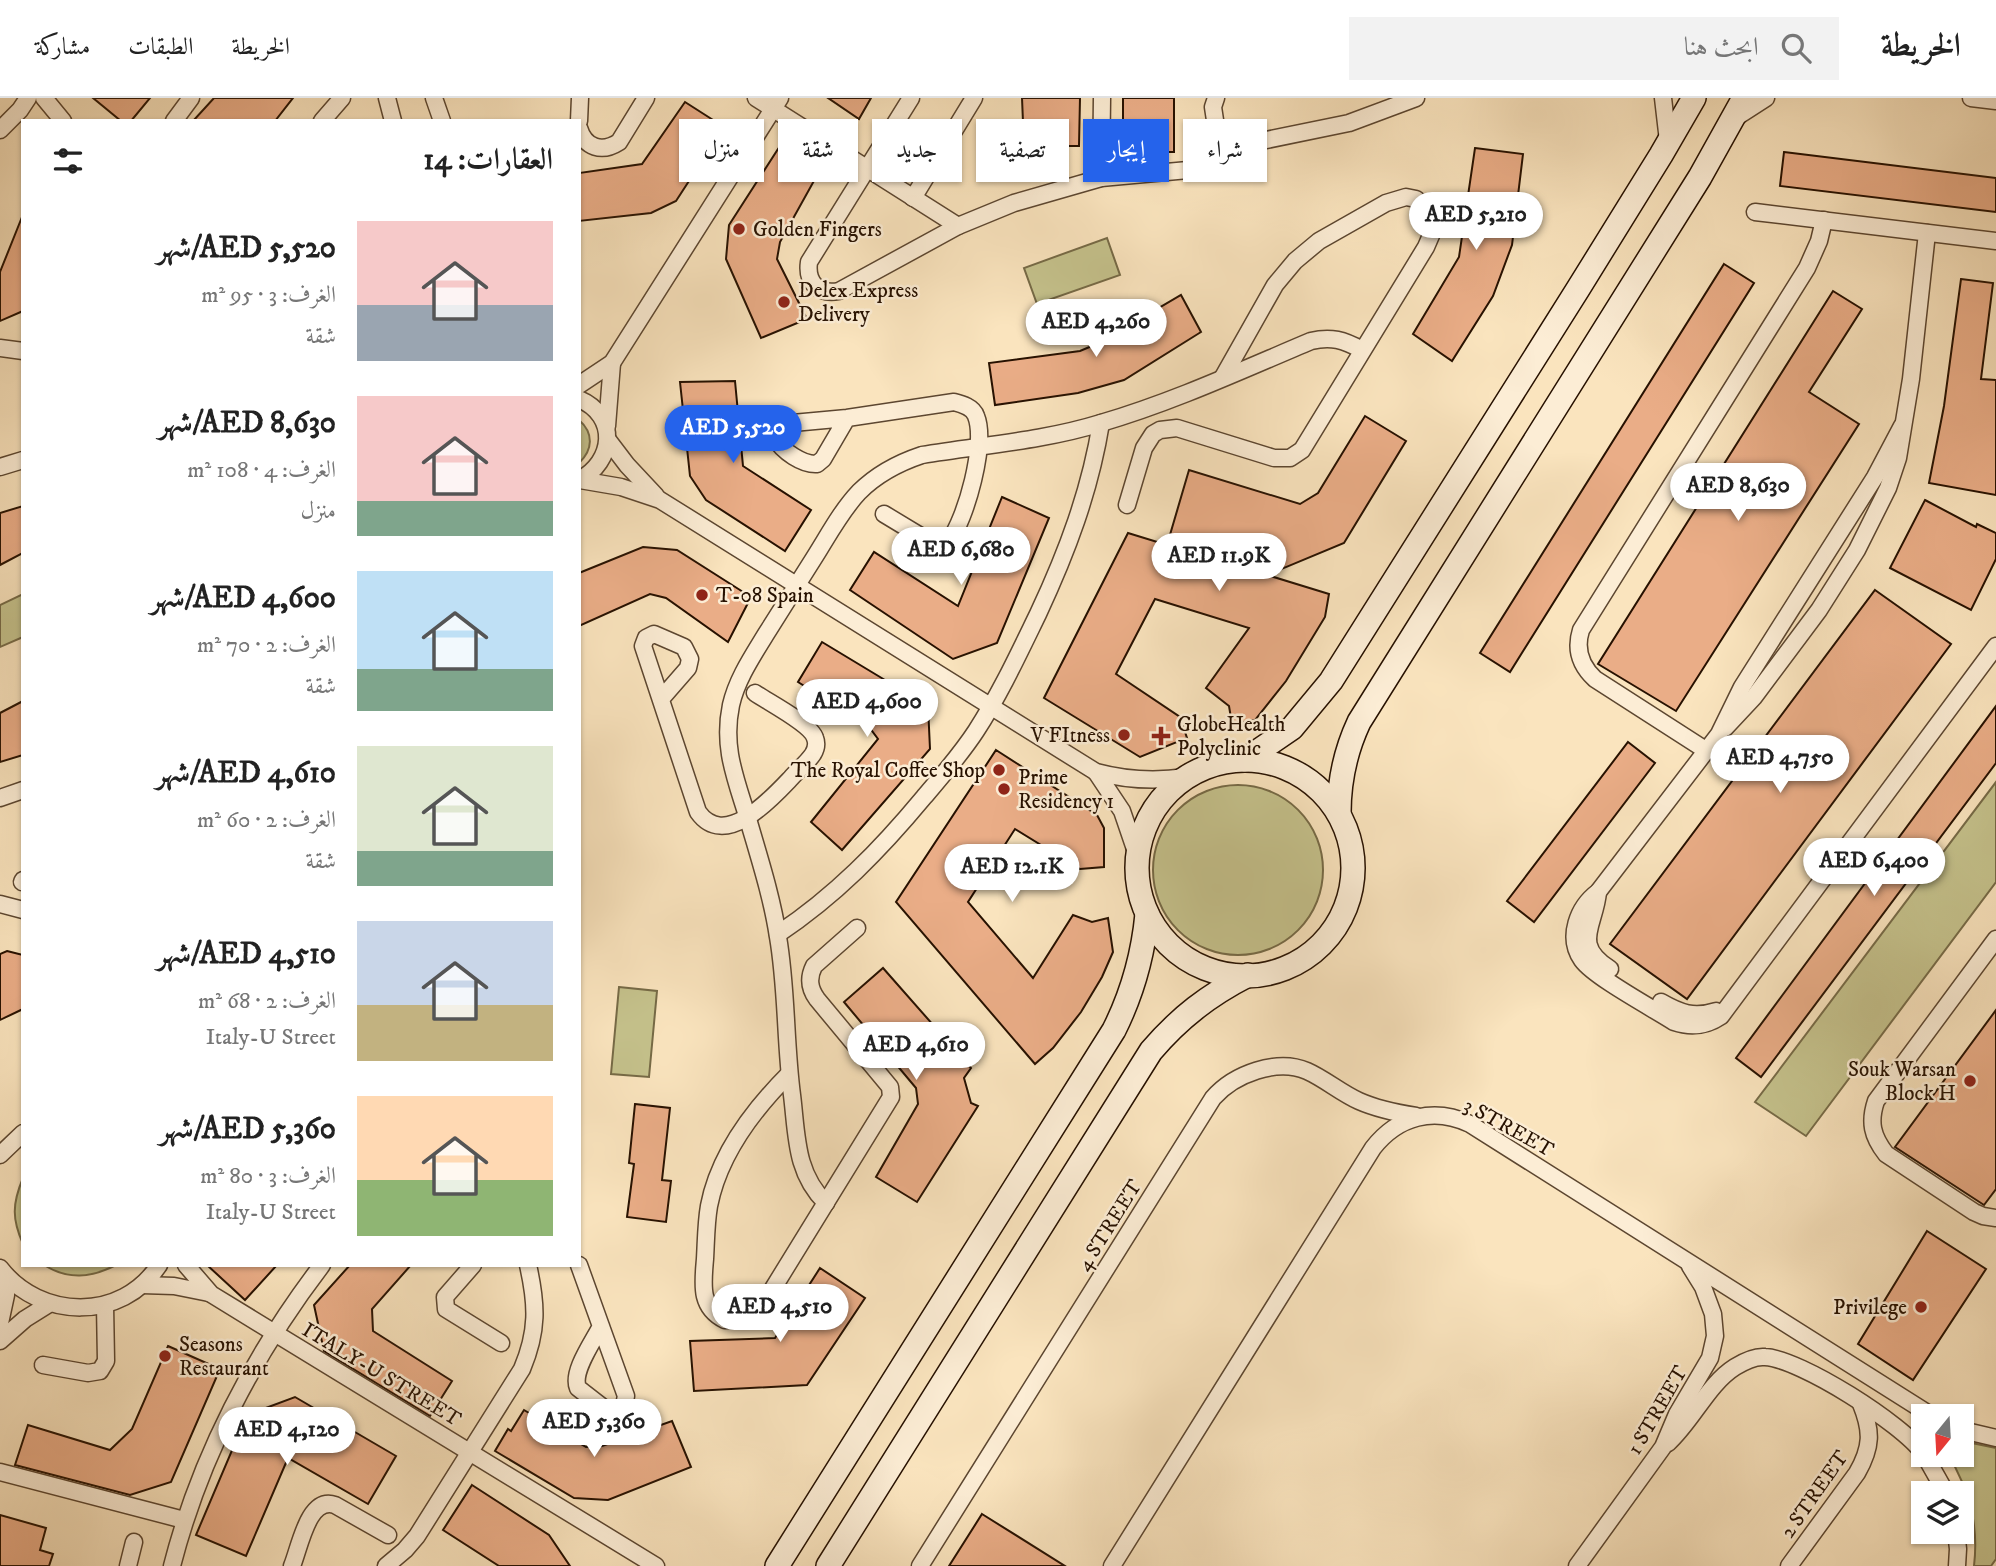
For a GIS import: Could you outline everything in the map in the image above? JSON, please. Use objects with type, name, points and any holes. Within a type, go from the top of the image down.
[{"type":"street","points":[[11,125],[28,98]]},
{"type":"street","points":[[44,98],[61,119]]},
{"type":"street","points":[[175,119],[191,98]]},
{"type":"street","points":[[324,119],[342,98]]},
{"type":"street","points":[[387,98],[392,119]]},
{"type":"street","points":[[435,98],[441,119]]},
{"type":"street","points":[[579,119],[580,98]]},
{"type":"street","points":[[581,134],[589,145],[604,149],[612,146],[619,142],[646,98]]},
{"type":"street","points":[[756,98],[776,103],[868,169],[958,226]]},
{"type":"street","points":[[911,98],[809,262],[808,271],[815,286],[822,291],[839,291],[958,226],[1014,203],[1087,182]]},
{"type":"street","points":[[913,198],[974,98]]},
{"type":"street","points":[[1102,98],[1102,119]]},
{"type":"street","points":[[1215,119],[1213,107],[1216,98]]},
{"type":"street","points":[[1267,140],[1349,123],[1416,98]]},
{"type":"street","points":[[1663,98],[1668,144]]},
{"type":"street","points":[[1245,760],[1292,728],[1331,681],[1668,144],[1694,98]]},
{"type":"street","points":[[1339,813],[1342,766],[1359,722],[1700,177],[1744,98]]},
{"type":"street","points":[[1733,119],[1766,98]]},
{"type":"street","points":[[1971,98],[1996,101]]},
{"type":"street","points":[[581,384],[612,363],[776,103]]},
{"type":"street","points":[[1128,505],[1144,448],[1153,434],[1160,430],[1177,428],[1274,458],[1290,458],[1302,450],[1426,247],[1432,233],[1430,214],[1416,200],[1396,198],[1320,241],[1295,261],[1275,285],[1223,377]]},
{"type":"street","points":[[1755,212],[1996,242]]},
{"type":"street","points":[[1707,751],[1594,679],[1579,657],[1578,639],[1581,630],[1807,268],[1819,241],[1824,220]]},
{"type":"street","points":[[1719,733],[1754,697],[1839,581],[1888,488],[1898,458],[1911,379],[1927,233]]},
{"type":"street","points":[[826,1203],[808,1182],[800,1160],[789,1074],[778,934],[730,762],[728,733],[731,705],[740,678],[796,585],[848,506],[873,479],[888,469],[922,455],[1039,438],[1101,423],[1322,338],[1344,340],[1362,350]]},
{"type":"street","points":[[0,348],[21,351]]},
{"type":"street","points":[[581,479],[591,474],[606,453],[612,363]]},
{"type":"street","points":[[581,400],[594,408],[602,418],[607,435],[626,465],[660,500]]},
{"type":"street","points":[[848,418],[954,402],[967,406],[976,416],[980,445],[969,493],[949,541],[936,544],[884,514]]},
{"type":"street","points":[[778,934],[827,899],[871,859],[960,753],[991,707],[1067,550],[1088,486],[1101,423]]},
{"type":"street","points":[[1902,426],[1864,494],[1742,687],[1719,733],[1598,892],[1587,936],[1591,953],[1597,961],[1635,991],[1686,1014],[1705,1014],[1733,1000],[1996,646]]},
{"type":"street","points":[[0,467],[21,461]]},
{"type":"street","points":[[581,480],[621,487],[660,500],[1096,772],[1114,777],[1149,780],[1186,777]]},
{"type":"street","points":[[662,699],[698,812],[707,822],[720,826],[747,817],[765,805],[813,754],[816,743],[809,728],[755,693]]},
{"type":"street","points":[[1245,760],[1273,763],[1299,774],[1321,791],[1339,813],[1350,841],[1353,870],[1348,900],[1335,927],[1316,950],[1291,966],[1248,975],[1224,973],[1200,966],[1178,952],[1161,935],[1147,914],[1137,875],[1137,855],[1143,832],[1153,811],[1167,792],[1186,777],[1224,762],[1245,760]]},
{"type":"street","points":[[1096,772],[1122,811],[1137,855]]},
{"type":"street","points":[[0,799],[21,791]]},
{"type":"street","points":[[0,904],[21,909]]},
{"type":"street","points":[[775,1565],[1114,1030],[1138,973],[1145,944],[1147,914]]},
{"type":"street","points":[[789,1074],[747,1123],[726,1156],[713,1189],[709,1207],[703,1286],[705,1300],[713,1312],[725,1320],[747,1319],[761,1308],[891,1097],[890,1087],[817,999],[810,986],[814,966],[857,929]]},
{"type":"street","points":[[1996,939],[1876,1101],[1872,1115],[1872,1129],[1886,1154],[1974,1212],[1996,1218]]},
{"type":"street","points":[[828,1566],[1151,1051],[1176,1023],[1205,999],[1248,975]]},
{"type":"street","name":"4 STREET","points":[[920,1566],[1221,1089],[1239,1077],[1275,1067],[1298,1068],[1362,1102],[1380,1109],[1419,1116]]},
{"type":"street","points":[[1112,1566],[1373,1148],[1393,1128],[1419,1116]]},
{"type":"street","name":"3 STREET","points":[[1419,1116],[1447,1116],[1470,1125],[1913,1404]]},
{"type":"street","points":[[0,1136],[21,1134]]},
{"type":"street","points":[[0,1155],[21,1134]]},
{"type":"street","name":"1 STREET","points":[[1577,1566],[1663,1447],[1677,1414],[1710,1358],[1715,1336],[1713,1314],[1698,1279],[1686,1261]]},
{"type":"street","points":[[3,1272],[26,1293],[49,1304],[77,1308],[105,1305],[125,1297],[142,1285],[157,1267]]},
{"type":"street","name":"ITALY-U STREET","points":[[188,1267],[211,1294],[656,1566]]},
{"type":"street","name":"ITALY-U STREET","points":[[172,1566],[184,1520],[211,1454],[273,1332],[321,1267]]},
{"type":"street","points":[[471,1267],[449,1292],[444,1303],[446,1308],[501,1343]]},
{"type":"street","name":"ITALY-U STREET","points":[[386,1566],[417,1536],[523,1370],[535,1324],[536,1308],[528,1267]]},
{"type":"street","points":[[580,1267],[601,1326],[626,1396],[624,1405],[615,1411],[605,1409],[578,1388],[576,1383],[577,1372],[601,1326]]},
{"type":"street","points":[[0,1323],[6,1295],[3,1272]]},
{"type":"street","name":"ITALY-U STREET","points":[[142,1285],[174,1286],[211,1294]]},
{"type":"street","points":[[0,1341],[49,1304]]},
{"type":"street","points":[[43,1365],[88,1373],[100,1371],[106,1361],[105,1305]]},
{"type":"street","points":[[1663,1447],[1686,1424],[1724,1375],[1749,1360],[1763,1357],[1802,1367],[1911,1440]]},
{"type":"street","name":"2 STREET","points":[[1789,1566],[1865,1458],[1869,1448],[1868,1426],[1861,1404]]},
{"type":"street","points":[[1974,1433],[1996,1438]]},
{"type":"street","points":[[0,1472],[184,1520]]},
{"type":"street","points":[[292,1566],[312,1512],[320,1505],[335,1505],[388,1535]]},
{"type":"street","points":[[128,1566],[134,1542]]},
{"type":"street","points":[[1956,1566],[1957,1544]]},
{"type":"shaded area","points":[[1107,238],[1120,275],[1037,304],[1024,268]]},
{"type":"shaded area","points":[[581,422],[587,430],[590,442],[581,461]]},
{"type":"shaded area","points":[[21,595],[21,638],[0,647],[0,605]]},
{"type":"shaded area","points":[[1996,782],[1996,882],[1806,1136],[1755,1102]]},
{"type":"shaded area","points":[[1238,785],[1270,792],[1298,810],[1316,838],[1323,870],[1316,902],[1298,930],[1270,948],[1238,955],[1206,948],[1178,930],[1160,902],[1153,870],[1160,838],[1178,810],[1206,792]]},
{"type":"shaded area","points":[[619,987],[657,991],[649,1077],[611,1074]]},
{"type":"shaded area","points":[[21,1184],[21,1238],[15,1211]]},
{"type":"shaded area","points":[[48,1267],[112,1267],[80,1276]]},
{"type":"shaded area","points":[[1974,1443],[1996,1448],[1996,1559],[1991,1566],[1974,1566],[1974,1481],[1962,1481],[1955,1467],[1974,1467]]},
{"type":"building","points":[[93,98],[150,98],[133,119],[119,119]]},
{"type":"building","points":[[214,98],[293,98],[277,119],[195,119]]},
{"type":"building","points":[[828,98],[871,98],[859,119]]},
{"type":"building","points":[[1022,98],[1080,98],[1079,146],[1069,146],[1069,119],[1023,119]]},
{"type":"building","points":[[1123,98],[1174,98],[1174,152],[1169,152],[1169,119],[1123,119]]},
{"type":"building","points":[[685,102],[712,119],[679,119],[679,182],[688,182],[676,201],[651,213],[581,221],[581,173],[642,164]]},
{"type":"building","points":[[1475,148],[1523,154],[1512,245],[1493,296],[1452,361],[1413,334],[1459,257]]},
{"type":"building","points":[[778,149],[778,182],[813,182],[780,242],[777,259],[807,319],[761,338],[726,259],[729,225],[757,182],[764,182],[764,171]]},
{"type":"building","points":[[1784,152],[1996,178],[1996,212],[1780,186]]},
{"type":"building","points":[[21,220],[21,312],[0,321],[0,272]]},
{"type":"building","points":[[1724,264],[1754,283],[1510,672],[1480,653]]},
{"type":"building","points":[[1961,279],[1993,283],[1981,379],[1996,380],[1996,495],[1929,483],[1944,406]]},
{"type":"building","points":[[1833,291],[1862,309],[1809,392],[1859,424],[1676,711],[1598,664]]},
{"type":"building","points":[[1181,295],[1201,332],[1124,380],[1078,393],[995,405],[989,363],[1080,351],[1099,343]]},
{"type":"building","points":[[735,381],[743,466],[811,510],[785,551],[706,500],[690,476],[680,382]]},
{"type":"building","points":[[1365,416],[1406,441],[1344,543],[1267,575],[1329,594],[1325,617],[1286,681],[1255,720],[1232,724],[1229,706],[1206,688],[1249,628],[1155,599],[1116,674],[1180,717],[1187,738],[1140,757],[1044,698],[1128,533],[1167,545],[1189,470],[1300,504],[1318,493]]},
{"type":"building","points":[[1002,497],[1049,518],[997,643],[953,659],[850,590],[874,552],[958,606]]},
{"type":"building","points":[[1925,500],[1976,527],[1977,524],[1996,533],[1996,559],[1971,610],[1890,568]]},
{"type":"building","points":[[21,507],[21,554],[0,565],[0,513]]},
{"type":"building","name":"T-08 Spain","points":[[643,547],[677,550],[751,597],[728,642],[666,598],[650,594],[581,625],[581,572]]},
{"type":"building","points":[[1875,590],[1951,644],[1687,999],[1610,944]]},
{"type":"building","points":[[822,642],[928,706],[930,749],[842,850],[811,822],[878,739],[869,727],[798,682]]},
{"type":"building","points":[[21,702],[21,756],[0,762],[0,713]]},
{"type":"building","points":[[1996,706],[1996,763],[1761,1077],[1736,1058]]},
{"type":"building","points":[[1628,742],[1655,763],[1534,922],[1507,901]]},
{"type":"building","points":[[996,750],[1097,815],[1104,828],[1104,867],[1080,869],[1015,829],[968,902],[1033,978],[1073,915],[1092,922],[1108,918],[1113,952],[1102,977],[1081,1012],[1053,1048],[1035,1064],[896,902]]},
{"type":"building","points":[[7,951],[21,954],[21,1010],[0,1020],[0,954]]},
{"type":"building","points":[[883,968],[971,1068],[964,1078],[971,1103],[978,1106],[917,1202],[876,1177],[918,1104],[916,1088],[844,1002]]},
{"type":"building","name":"Souk Warsan Block H","points":[[1996,1010],[1996,1189],[1984,1205],[1895,1147]]},
{"type":"building","points":[[635,1104],[670,1108],[662,1180],[671,1181],[666,1222],[627,1217],[634,1164],[629,1163]]},
{"type":"building","name":"Privilege","points":[[1927,1231],[1986,1269],[1913,1380],[1858,1344]]},
{"type":"building","points":[[209,1267],[275,1267],[245,1300]]},
{"type":"building","points":[[348,1267],[409,1267],[372,1309],[373,1331],[452,1381],[430,1416],[324,1351],[314,1305]]},
{"type":"building","points":[[820,1268],[865,1298],[807,1385],[694,1391],[690,1341],[775,1338]]},
{"type":"building","points":[[168,1346],[220,1369],[171,1482],[130,1495],[15,1465],[28,1425],[110,1450],[132,1429]]},
{"type":"building","points":[[295,1397],[396,1456],[368,1504],[288,1458],[246,1556],[196,1535],[247,1415]]},
{"type":"building","points":[[524,1410],[586,1447],[602,1446],[672,1421],[691,1467],[608,1500],[574,1498],[495,1451]]},
{"type":"building","points":[[472,1485],[549,1535],[570,1566],[499,1566],[443,1530]]},
{"type":"building","points":[[982,1514],[1065,1566],[949,1566]]},
{"type":"building","points":[[0,1515],[46,1528],[40,1550],[53,1554],[49,1566],[0,1566]]},
{"type":"place","name":"Golden Fingers","points":[[739,229]]},
{"type":"place","name":"Delex Express Delivery","points":[[784,302]]},
{"type":"place","name":"T-08 Spain","points":[[702,595]]},
{"type":"place","name":"V FItness","points":[[1124,735]]},
{"type":"place","name":"GlobeHealth Polyclinic","points":[[1161,736]]},
{"type":"place","name":"The Royal Coffee Shop","points":[[999,770]]},
{"type":"place","name":"Prime Residency 1","points":[[1004,789]]},
{"type":"place","name":"Souk Warsan Block H","points":[[1970,1081]]},
{"type":"place","name":"Privilege","points":[[1921,1307]]},
{"type":"place","name":"Seasons Restaurant","points":[[165,1356]]}]
